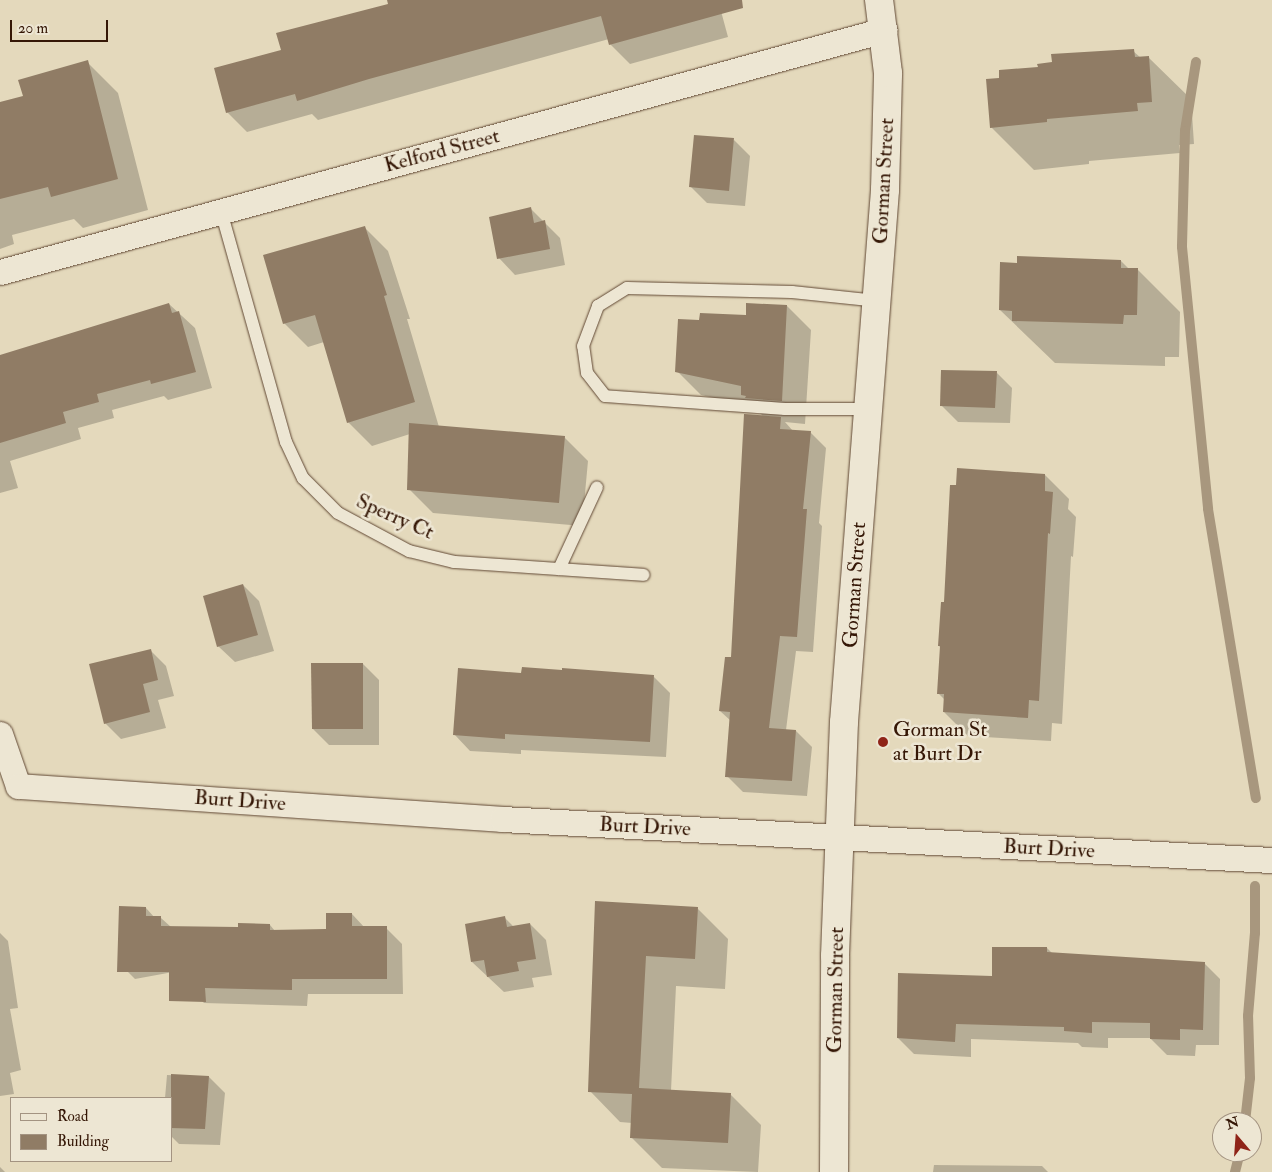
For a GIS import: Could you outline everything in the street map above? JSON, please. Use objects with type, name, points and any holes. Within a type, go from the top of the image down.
[{"type":"main road","name":"Gorman Street","points":[[834,1172],[838,838],[844,722],[885,190],[888,73],[879,0]]},
{"type":"street","name":"Kelford Street","points":[[0,272],[884,30]]},
{"type":"street","name":"Burt Drive","points":[[0,734],[18,786],[482,818],[1272,860]]},
{"type":"lane","name":"Sperry Ct","points":[[221,211],[286,442],[303,478],[338,513],[409,551],[454,562],[644,575]]},
{"type":"lane","points":[[868,410],[784,409],[605,396],[587,373],[583,346],[598,306],[626,288],[792,292],[877,301]]},
{"type":"lane","points":[[560,569],[596,487]]},
{"type":"building","points":[[387,0],[742,0],[743,8],[609,45],[601,16],[369,79],[297,101],[295,94],[226,113],[214,68],[281,50],[276,33],[388,4]]},
{"type":"building","points":[[1134,49],[1135,57],[1149,56],[1152,102],[1137,103],[1138,111],[1047,119],[1047,122],[990,128],[986,79],[999,78],[999,70],[1038,67],[1037,64],[1052,62],[1051,54]]},
{"type":"building","points":[[88,60],[118,179],[51,197],[48,187],[0,199],[0,102],[23,96],[18,80]]},
{"type":"building","points":[[694,135],[734,138],[729,191],[689,187]]},
{"type":"building","points":[[531,207],[534,223],[545,220],[550,249],[497,259],[489,217]]},
{"type":"building","points":[[365,226],[387,295],[384,296],[415,402],[347,423],[315,315],[283,324],[263,255]]},
{"type":"building","points":[[1017,256],[1121,260],[1121,268],[1138,268],[1137,315],[1124,315],[1123,324],[1012,321],[1012,311],[999,310],[1000,262],[1017,263]]},
{"type":"building","points":[[169,303],[172,313],[179,311],[196,372],[151,384],[150,380],[97,394],[99,402],[63,412],[66,423],[0,443],[0,355]]},
{"type":"building","points":[[746,303],[787,305],[782,401],[745,398],[746,396],[741,395],[741,386],[675,372],[678,319],[699,320],[700,313],[746,315]]},
{"type":"building","points":[[941,370],[997,371],[995,408],[940,406]]},
{"type":"building","points":[[744,414],[781,417],[780,429],[811,431],[803,509],[807,509],[797,637],[780,636],[769,728],[796,730],[792,781],[725,777],[730,712],[719,711],[725,657],[731,657]]},
{"type":"building","points":[[409,423],[565,436],[559,503],[407,490]]},
{"type":"building","points":[[957,468],[1045,474],[1045,491],[1053,492],[1050,534],[1048,533],[1039,701],[1029,700],[1028,718],[943,712],[944,694],[937,694],[940,646],[938,646],[941,602],[944,602],[950,485],[956,485]]},
{"type":"building","points":[[243,584],[258,635],[217,647],[203,596]]},
{"type":"building","points":[[151,649],[158,680],[143,684],[150,712],[104,724],[89,664]]},
{"type":"building","points":[[311,663],[363,663],[363,729],[312,729]]},
{"type":"building","points":[[522,667],[654,675],[650,742],[505,734],[505,739],[453,735],[458,668],[521,673]]},
{"type":"building","points":[[595,901],[698,907],[695,959],[646,956],[639,1088],[731,1093],[728,1143],[630,1138],[632,1094],[588,1092]]},
{"type":"building","points":[[119,906],[146,907],[146,916],[161,916],[161,926],[238,927],[238,923],[270,924],[270,930],[326,929],[326,913],[352,913],[352,926],[387,926],[387,979],[292,979],[292,990],[205,988],[206,1002],[169,1001],[169,972],[117,972]]},
{"type":"building","points":[[505,916],[507,927],[530,923],[536,959],[517,962],[519,971],[487,977],[484,960],[471,962],[465,924]]},
{"type":"building","points":[[992,947],[1047,947],[1047,952],[1205,962],[1203,1030],[1180,1029],[1180,1040],[1150,1039],[1150,1023],[1092,1022],[1092,1033],[1064,1031],[1064,1027],[956,1024],[955,1042],[897,1038],[898,973],[992,976]]},
{"type":"building","points":[[171,1074],[209,1076],[205,1129],[172,1128]]},
{"type":"waterway","points":[[1196,62],[1185,131],[1182,247],[1208,509],[1256,798]]},
{"type":"waterway","points":[[1246,1112],[1250,1078],[1248,1016],[1255,933],[1255,886]]},
{"type":"waterway","points":[[1235,1172],[1238,1162]]},
{"type":"place","name":"Gorman St at Burt Dr","points":[[883,742]]}]
